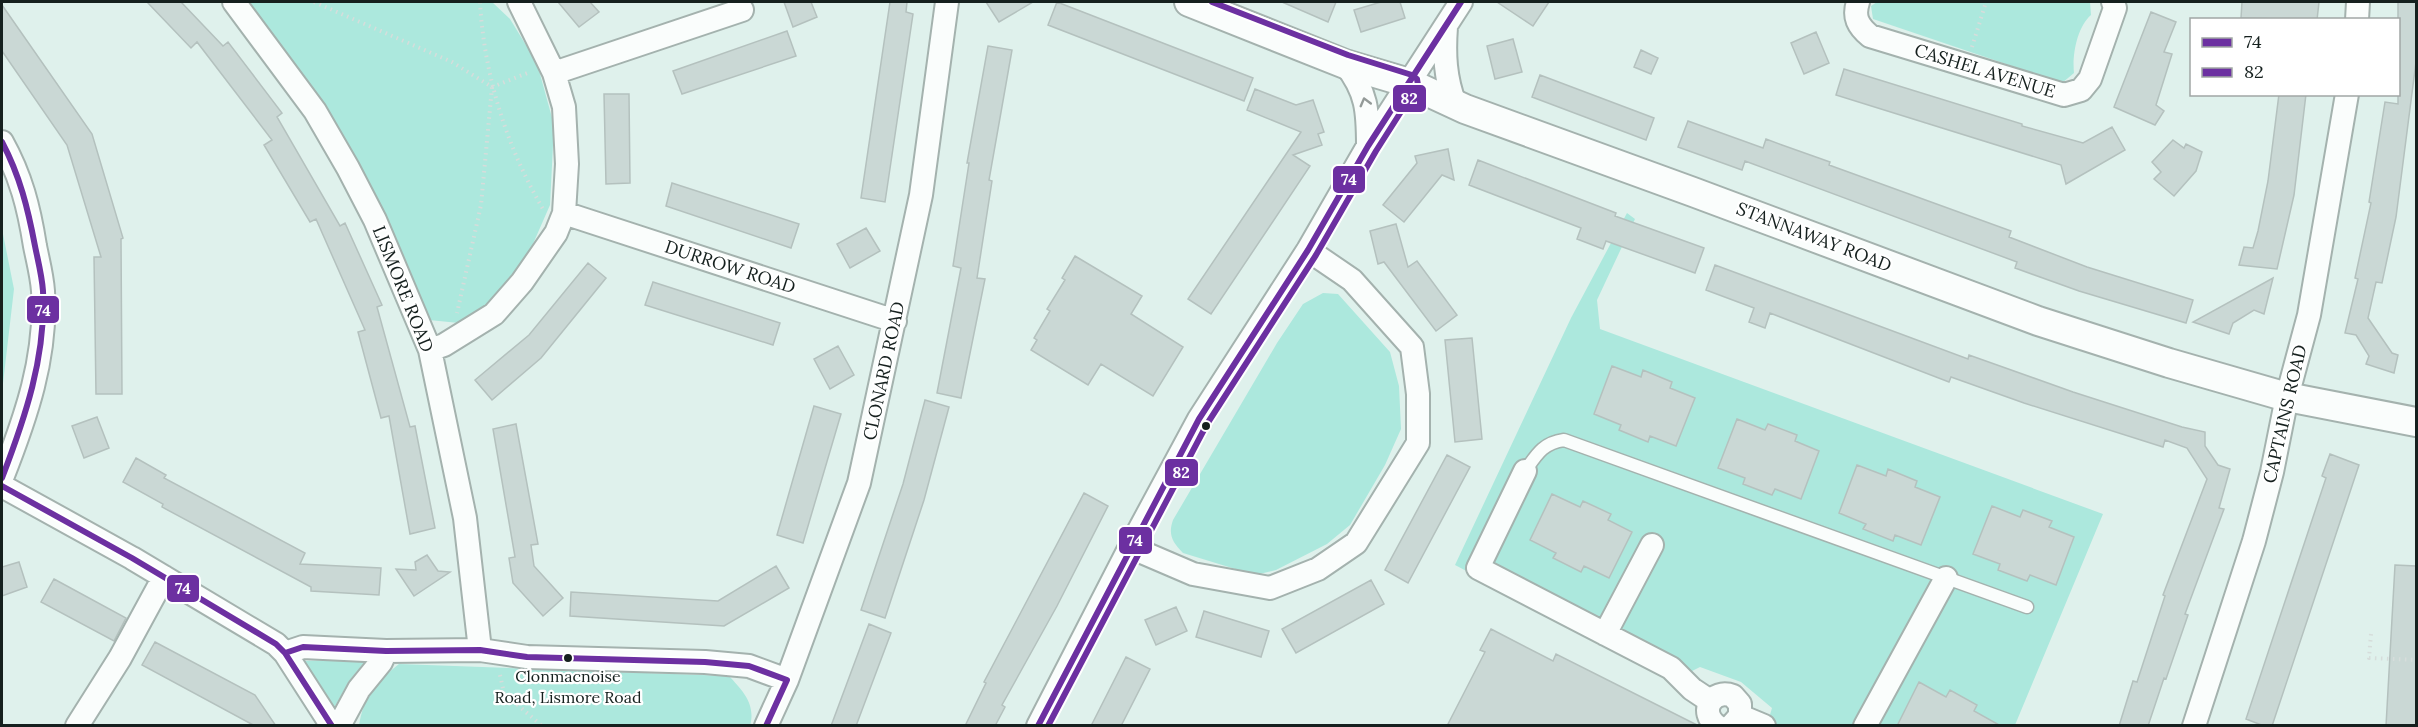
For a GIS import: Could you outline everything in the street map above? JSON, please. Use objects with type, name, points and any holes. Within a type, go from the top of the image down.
[{"type":"street","name":"LISMORE ROAD","points":[[234,2],[315,111],[348,168],[375,220],[430,350],[465,518],[480,650]]},
{"type":"street","points":[[430,350],[458,337],[494,314],[522,282],[560,223],[567,164],[564,107],[552,69],[519,2]]},
{"type":"street","name":"CLONARD ROAD","points":[[766,726],[787,680],[859,483],[921,195],[947,2]]},
{"type":"street","points":[[1038,726],[1199,418],[1308,250],[1368,146],[1461,2]]},
{"type":"street","name":"CASHEL AVENUE","points":[[1858,2],[1855,10],[1859,27],[1869,36],[2064,95],[2081,90],[2090,79],[2115,8],[2113,2]]},
{"type":"street","points":[[2357,18],[2358,2]]},
{"type":"street","name":"STANNAWAY ROAD","points":[[1200,3],[1345,64],[1409,83],[1455,104],[2038,321],[2169,363],[2287,397],[2416,422]]},
{"type":"street","points":[[552,69],[741,10]]},
{"type":"street","points":[[1447,22],[1444,54],[1449,89],[1455,104]]},
{"type":"street","points":[[1345,64],[1359,83],[1365,98],[1368,112],[1368,146]]},
{"type":"street","name":"CAPTAINS ROAD","points":[[2194,726],[2254,541],[2272,472],[2287,397],[2309,315],[2347,96]]},
{"type":"street","points":[[2,142],[28,202],[43,289],[42,346],[33,394],[2,478]]},
{"type":"street","name":"DURROW ROAD","points":[[560,223],[895,321]]},
{"type":"street","points":[[1130,547],[1193,574],[1270,588],[1318,569],[1356,543],[1418,443],[1418,394],[1412,347],[1352,280],[1308,250]]},
{"type":"street","points":[[1525,471],[1478,568],[1671,668],[1692,689],[1710,701]]},
{"type":"street","points":[[2,486],[164,577],[276,644],[285,653],[332,726]]},
{"type":"street","points":[[1605,634],[1652,545]]},
{"type":"street","points":[[77,726],[120,658],[164,577]]},
{"type":"street","points":[[1865,726],[1946,578]]},
{"type":"street","points":[[285,653],[303,647],[386,651],[480,650],[527,657],[705,662],[749,666],[787,680]]},
{"type":"street","points":[[339,726],[359,689],[381,662],[386,651]]},
{"type":"street","points":[[1717,726],[1707,714],[1710,701],[1722,693],[1733,696],[1740,704],[1736,721],[1764,726]]},
{"type":"lane","points":[[1525,471],[1542,448],[1551,442],[1564,440],[2027,607]]},
{"type":"path","points":[[314,2],[452,62],[492,87],[552,69]]},
{"type":"path","points":[[480,2],[481,27],[492,87],[525,179],[560,223]]},
{"type":"path","points":[[1966,66],[1986,2]]},
{"type":"path","points":[[458,337],[455,318],[481,205],[492,87]]},
{"type":"path","points":[[2371,634],[2369,658],[2416,660]]},
{"type":"path","points":[[480,650],[499,670],[504,693],[542,726]]},
{"type":"green space","points":[[243,2],[492,2],[510,19],[537,63],[554,125],[550,205],[529,253],[483,311],[459,323],[429,320]]},
{"type":"green space","points":[[1877,2],[2090,2],[2091,15],[2082,27],[2076,42],[2074,73],[2062,83],[1873,19],[1871,6]]},
{"type":"green space","points":[[1627,213],[1635,219],[1597,300],[1600,329],[2103,514],[2015,725],[1767,725],[1772,708],[1741,682],[1700,667],[1674,680],[1455,565],[1571,318]]},
{"type":"green space","points":[[2,229],[14,289],[2,392]]},
{"type":"green space","points":[[1323,293],[1338,294],[1390,352],[1399,386],[1401,429],[1385,465],[1350,525],[1327,544],[1276,570],[1255,575],[1183,553],[1172,538],[1173,520],[1277,343],[1303,304]]},
{"type":"green space","points":[[367,659],[349,681],[334,708],[302,661]]},
{"type":"green space","points":[[399,664],[729,676],[750,704],[750,726],[359,726],[364,707],[372,691]]},
{"type":"building","points":[[147,2],[181,2],[223,46],[228,42],[282,113],[277,117],[340,226],[345,223],[382,305],[377,307],[410,427],[415,426],[435,528],[410,534],[389,416],[381,418],[358,332],[365,330],[316,219],[310,222],[264,145],[272,140],[197,42],[191,48]]},
{"type":"building","points":[[558,2],[590,2],[599,12],[579,27]]},
{"type":"building","points":[[784,2],[811,2],[817,17],[793,27]]},
{"type":"building","points":[[890,2],[907,2],[906,12],[913,14],[885,202],[861,198]]},
{"type":"building","points":[[986,2],[1033,2],[999,22]]},
{"type":"building","points":[[1057,2],[1253,78],[1244,101],[1048,25]]},
{"type":"building","points":[[1282,2],[1336,2],[1328,22]]},
{"type":"building","points":[[1381,2],[1400,2],[1405,18],[1361,32],[1354,10]]},
{"type":"building","points":[[1497,2],[1549,2],[1533,26]]},
{"type":"building","points":[[2242,2],[2319,2],[2317,18],[2241,18]]},
{"type":"building","points":[[2398,2],[2416,2],[2416,62],[2396,217],[2382,283],[2376,282],[2368,318],[2392,353],[2398,355],[2394,373],[2366,364],[2369,356],[2356,335],[2345,333],[2358,279],[2355,278],[2371,203],[2369,202],[2385,102],[2398,104],[2398,96],[2400,96],[2400,18],[2398,18]]},
{"type":"building","points":[[2,5],[92,134],[123,238],[121,239],[122,394],[96,394],[94,257],[101,257],[67,145],[2,51]]},
{"type":"building","points":[[2151,12],[2176,22],[2164,52],[2172,54],[2156,105],[2164,111],[2155,125],[2114,107]]},
{"type":"building","points":[[787,31],[796,56],[682,94],[673,71]]},
{"type":"building","points":[[1816,32],[1829,63],[1804,74],[1791,43]]},
{"type":"building","points":[[1513,39],[1522,72],[1495,79],[1487,46]]},
{"type":"building","points":[[988,46],[1012,50],[989,180],[992,181],[977,278],[985,279],[961,398],[937,393],[961,268],[953,266],[969,163],[967,163]]},
{"type":"building","points":[[1641,50],[1658,58],[1651,74],[1634,67]]},
{"type":"building","points":[[1844,69],[2022,124],[2022,126],[2083,143],[2112,127],[2125,150],[2066,184],[2061,165],[1836,95]]},
{"type":"building","points":[[1540,75],[1654,118],[1646,140],[1532,97]]},
{"type":"building","points":[[1255,89],[1296,105],[1313,100],[1324,132],[1318,134],[1322,145],[1293,155],[1310,166],[1211,314],[1188,299],[1301,132],[1247,110]]},
{"type":"building","points":[[604,94],[629,94],[630,183],[606,184]]},
{"type":"building","points":[[2279,96],[2306,96],[2294,195],[2277,269],[2239,265],[2244,247],[2253,248],[2268,181]]},
{"type":"building","points":[[1688,121],[1763,148],[1766,139],[1830,162],[1829,165],[2011,231],[2009,237],[2087,267],[2193,300],[2186,323],[2079,291],[2015,268],[2017,262],[1745,161],[1742,170],[1678,147]]},
{"type":"building","points":[[2173,140],[2184,148],[2186,144],[2202,152],[2196,171],[2174,196],[2154,179],[2161,172],[2152,162]]},
{"type":"building","points":[[1448,149],[1454,180],[1442,175],[1404,222],[1383,205],[1417,163],[1415,156]]},
{"type":"building","points":[[1478,160],[1616,213],[1615,216],[1704,248],[1695,273],[1606,241],[1603,249],[1577,239],[1581,228],[1469,185]]},
{"type":"building","points":[[672,183],[799,224],[791,248],[666,206]]},
{"type":"building","points":[[1396,224],[1408,267],[1417,261],[1457,315],[1436,331],[1384,262],[1378,264],[1370,231]]},
{"type":"building","points":[[866,228],[880,251],[850,268],[837,244]]},
{"type":"building","points":[[1075,256],[1142,296],[1131,314],[1183,347],[1153,396],[1101,364],[1088,385],[1031,350],[1037,340],[1034,338],[1050,311],[1047,309],[1065,280],[1062,278]]},
{"type":"building","points":[[588,263],[606,278],[541,358],[492,400],[475,380],[529,335]]},
{"type":"building","points":[[1715,265],[1968,359],[1969,355],[2073,392],[2182,427],[2205,432],[2205,446],[2218,465],[2230,469],[2219,508],[2224,509],[2185,614],[2188,615],[2148,726],[2119,726],[2133,681],[2137,682],[2165,596],[2163,595],[2207,479],[2187,448],[2165,440],[2163,447],[2024,403],[1951,377],[1949,382],[1770,313],[1765,328],[1749,322],[1754,308],[1706,290]]},
{"type":"building","points":[[2273,278],[2264,314],[2254,310],[2233,323],[2229,334],[2193,322]]},
{"type":"building","points":[[653,282],[780,323],[773,345],[645,305]]},
{"type":"building","points":[[1472,338],[1482,439],[1455,442],[1445,340]]},
{"type":"building","points":[[838,346],[854,375],[830,389],[814,359]]},
{"type":"building","points":[[1612,366],[1641,377],[1643,370],[1672,382],[1670,388],[1695,398],[1676,446],[1650,436],[1648,442],[1619,430],[1621,425],[1594,414]]},
{"type":"building","points":[[925,400],[949,407],[924,500],[885,618],[861,610],[903,484]]},
{"type":"building","points":[[814,406],[841,414],[803,543],[777,535]]},
{"type":"building","points":[[97,417],[109,448],[84,458],[72,426]]},
{"type":"building","points":[[1737,419],[1765,430],[1768,424],[1797,435],[1795,441],[1819,451],[1801,499],[1775,489],[1772,495],[1743,484],[1745,478],[1718,468]]},
{"type":"building","points":[[516,424],[538,544],[531,545],[534,566],[563,598],[543,616],[513,583],[509,558],[515,557],[493,429]]},
{"type":"building","points":[[2330,454],[2359,465],[2272,726],[2264,726],[2246,719],[2326,478],[2322,476]]},
{"type":"building","points":[[1447,455],[1470,467],[1408,583],[1385,570]]},
{"type":"building","points":[[136,458],[166,475],[164,478],[305,553],[300,564],[381,568],[379,595],[311,591],[311,587],[162,507],[163,504],[123,482]]},
{"type":"building","points":[[1857,465],[1886,476],[1888,469],[1917,481],[1915,487],[1940,497],[1921,545],[1895,535],[1893,541],[1863,529],[1866,524],[1839,513]]},
{"type":"building","points":[[1084,493],[1108,506],[1057,606],[1002,705],[1005,707],[995,726],[965,726],[986,683],[984,682]]},
{"type":"building","points":[[1552,494],[1580,507],[1583,501],[1611,514],[1608,520],[1632,532],[1609,578],[1584,566],[1581,572],[1553,558],[1556,553],[1530,540]]},
{"type":"building","points":[[1992,506],[2020,517],[2023,510],[2052,521],[2049,527],[2074,537],[2056,585],[2030,575],[2027,581],[1998,570],[2000,564],[1973,554]]},
{"type":"building","points":[[427,555],[438,571],[450,572],[414,596],[396,569],[416,570],[415,562]]},
{"type":"building","points":[[19,562],[27,587],[2,596],[2,567]]},
{"type":"building","points":[[2395,565],[2416,566],[2416,726],[2386,726]]},
{"type":"building","points":[[776,566],[789,588],[724,626],[570,616],[571,592],[718,601]]},
{"type":"building","points":[[54,579],[126,618],[114,641],[41,602]]},
{"type":"building","points":[[1371,580],[1384,604],[1296,653],[1282,629]]},
{"type":"building","points":[[1176,607],[1187,631],[1156,645],[1145,620]]},
{"type":"building","points":[[1204,611],[1269,631],[1261,657],[1196,637]]},
{"type":"building","points":[[869,624],[891,633],[856,726],[831,726]]},
{"type":"building","points":[[1491,629],[1553,661],[1556,654],[1699,726],[1447,726],[1485,652],[1480,650]]},
{"type":"building","points":[[155,642],[255,695],[276,726],[255,726],[142,665]]},
{"type":"building","points":[[1126,657],[1150,669],[1121,726],[1091,726]]},
{"type":"building","points":[[1919,682],[1946,697],[1950,690],[1977,705],[1974,711],[2001,726],[1897,726]]},
{"type":"transit line","name":"82","points":[[1048,726],[1207,424],[1316,255],[1376,151],[1418,85],[1417,79],[1412,75],[1348,55],[1212,2]]},
{"type":"transit line","name":"74","points":[[1038,726],[1199,419],[1308,250],[1368,146],[1461,2]]},
{"type":"transit line","name":"74","points":[[2,142],[23,193],[43,291],[41,340],[32,387],[19,433],[2,478]]},
{"type":"transit line","name":"74","points":[[2,486],[132,558],[276,644],[285,653],[332,726]]},
{"type":"transit line","name":"74","points":[[285,653],[303,647],[386,651],[480,650],[527,657],[705,662],[749,666],[787,680],[766,726]]},
{"type":"place","name":"Clonmacnoise Road, Lismore Road","points":[[568,658]]}]
